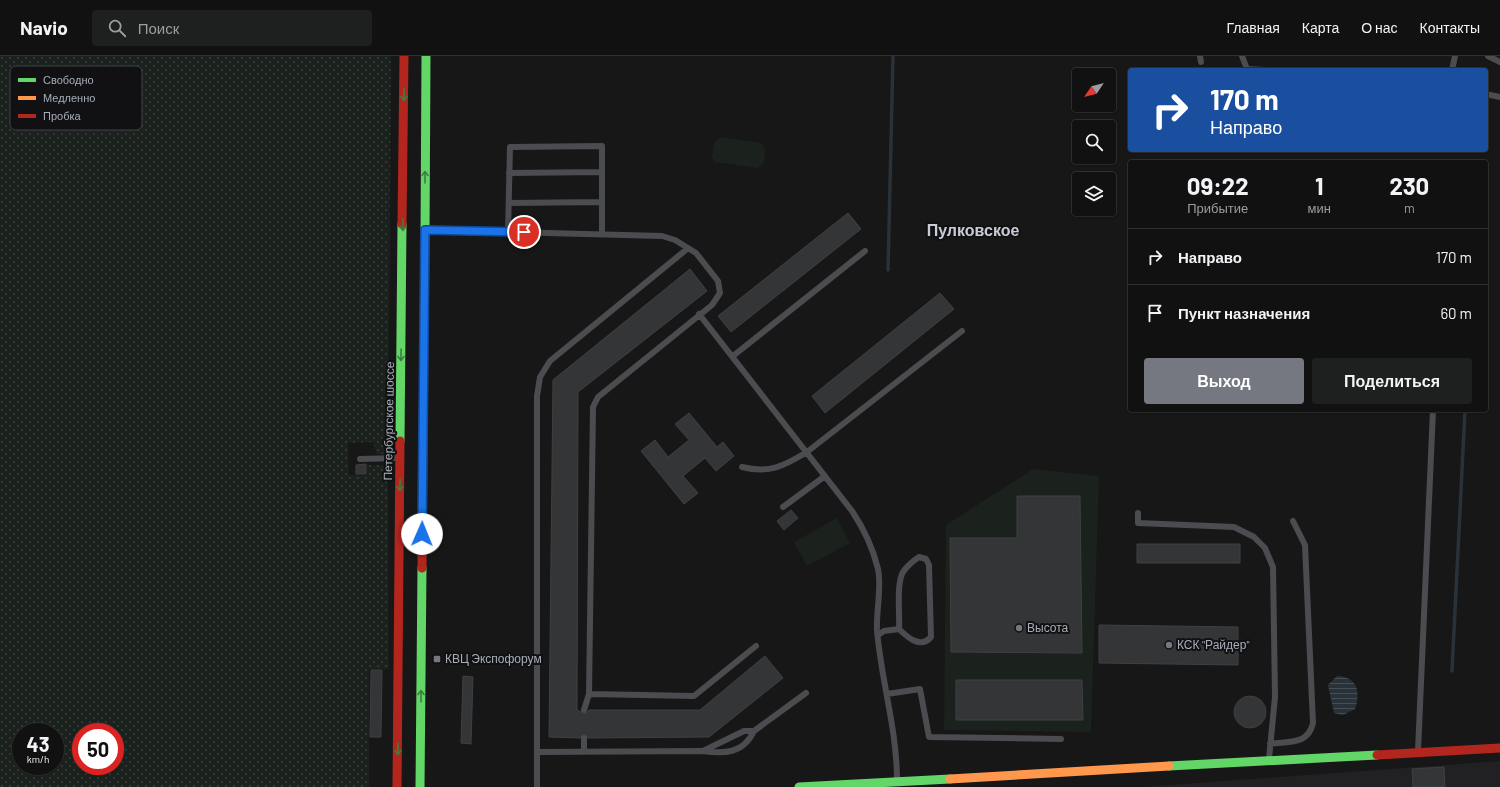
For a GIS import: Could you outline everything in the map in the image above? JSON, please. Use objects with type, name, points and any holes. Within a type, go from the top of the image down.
[{"type":"main road","name":"Петербургское шоссе","points":[[397,787],[404,56]]},
{"type":"main road","points":[[420,787],[426,56]]},
{"type":"main road","points":[[799,787],[1500,748]]},
{"type":"lane","points":[[1242,56],[1247,68]]},
{"type":"lane","points":[[1452,68],[1455,56]]},
{"type":"lane","points":[[1488,56],[1500,62]]},
{"type":"lane","points":[[1488,94],[1500,97]]},
{"type":"lane","points":[[508,232],[510,147],[602,146],[602,234]]},
{"type":"lane","points":[[510,173],[602,172]]},
{"type":"lane","points":[[509,203],[602,202]]},
{"type":"lane","points":[[425,230],[662,236],[675,240],[687,249],[696,252],[718,281],[720,294],[712,305],[598,397],[593,407],[590,694],[584,710]]},
{"type":"lane","points":[[537,787],[538,396],[540,377],[550,361],[687,249]]},
{"type":"lane","points":[[733,356],[865,251]]},
{"type":"lane","points":[[699,314],[733,356],[856,517],[870,545],[879,570],[878,635],[897,753],[897,782]]},
{"type":"lane","points":[[742,467],[756,471],[772,470],[786,465],[807,452],[962,331]]},
{"type":"lane","points":[[1418,752],[1432,412]]},
{"type":"lane","points":[[360,459],[400,458]]},
{"type":"lane","points":[[783,507],[824,476]]},
{"type":"lane","points":[[1138,513],[1138,523],[1234,527],[1254,537],[1265,548],[1273,567],[1275,697],[1269,761]]},
{"type":"lane","points":[[1270,744],[1304,739],[1311,732],[1314,723],[1305,545],[1294,521]]},
{"type":"lane","points":[[919,557],[926,559],[929,564],[931,637],[928,641],[920,643],[909,639],[899,629],[900,581],[903,572],[911,562],[919,557]]},
{"type":"lane","points":[[878,635],[884,631],[899,629]]},
{"type":"lane","points":[[590,694],[694,696],[756,646]]},
{"type":"lane","points":[[887,694],[920,689],[929,737],[1061,739]]},
{"type":"lane","points":[[538,752],[702,751],[724,754],[739,748],[750,741],[754,731],[806,693]]},
{"type":"lane","points":[[702,751],[744,731],[754,731]]},
{"type":"lane","points":[[584,738],[584,751]]},
{"type":"shaded area","points":[[0,56],[391,56],[388,454],[377,454],[373,442],[348,443],[349,475],[367,475],[367,465],[388,465],[389,669],[369,669],[369,787],[0,787]]},
{"type":"shaded area","points":[[721,137],[761,143],[765,148],[764,163],[757,168],[715,162],[712,157],[714,143]]},
{"type":"shaded area","name":"Высота","points":[[1033,469],[1099,476],[1091,732],[944,730],[946,525]]},
{"type":"shaded area","points":[[837,518],[850,543],[807,566],[794,542]]},
{"type":"shaded area","points":[[1337,676],[1344,677],[1353,682],[1356,686],[1358,696],[1355,709],[1343,715],[1334,713],[1328,685]]},
{"type":"shaded area","points":[[1500,761],[1500,787],[1142,787]]},
{"type":"building","points":[[848,213],[861,229],[731,332],[718,316]]},
{"type":"building","points":[[690,269],[707,291],[578,392],[577,710],[585,714],[589,710],[700,710],[765,656],[783,678],[709,737],[588,738],[584,734],[580,738],[549,737],[553,380]]},
{"type":"building","points":[[940,293],[954,309],[825,413],[812,396]]},
{"type":"building","points":[[689,413],[717,447],[723,442],[734,456],[716,471],[705,458],[683,476],[698,493],[684,504],[641,451],[655,440],[668,457],[689,440],[675,424]]},
{"type":"building","points":[[366,464],[366,474],[356,474],[356,465]]},
{"type":"building","points":[[1017,496],[1080,496],[1082,653],[951,652],[950,538],[1017,538]]},
{"type":"building","points":[[791,510],[798,518],[784,530],[777,521]]},
{"type":"building","points":[[1137,544],[1240,544],[1240,563],[1137,563]]},
{"type":"building","name":"КСК \"Райдер\"","points":[[1099,625],[1238,627],[1238,665],[1099,663]]},
{"type":"building","points":[[371,670],[382,670],[381,737],[370,737]]},
{"type":"building","points":[[463,676],[473,677],[471,744],[461,743]]},
{"type":"building","points":[[956,680],[1082,680],[1083,720],[956,720]]},
{"type":"building","points":[[1250,696],[1261,701],[1266,712],[1261,723],[1250,728],[1239,723],[1234,712],[1239,701]]},
{"type":"building","points":[[1444,767],[1445,787],[1413,787],[1412,769]]},
{"type":"waterway","points":[[888,270],[893,56]]},
{"type":"waterway","points":[[1452,671],[1465,412]]},
{"type":"traffic: fast","points":[[425,238],[426,56]]},
{"type":"traffic: fast","points":[[400,441],[402,224]]},
{"type":"traffic: fast","points":[[420,787],[422,568]]},
{"type":"traffic: fast","points":[[1169,766],[1377,755]]},
{"type":"traffic: fast","points":[[799,787],[950,779]]},
{"type":"traffic: slow","points":[[950,779],[1169,766]]},
{"type":"traffic: jam","points":[[402,224],[404,56]]},
{"type":"traffic: jam","points":[[422,568],[425,238]]},
{"type":"traffic: jam","points":[[397,787],[400,441]]},
{"type":"traffic: jam","points":[[1377,755],[1500,748]]},
{"type":"place","name":"Высота","points":[[1019,628]]},
{"type":"place","name":"КСК \"Райдер\"","points":[[1169,645]]},
{"type":"place","name":"КВЦ Экспофорум","points":[[437,659]]},
{"type":"district","name":"Пулковское","points":[[973,230]]},
{"type":"route","points":[[422,534],[425,230],[524,232]]}]
